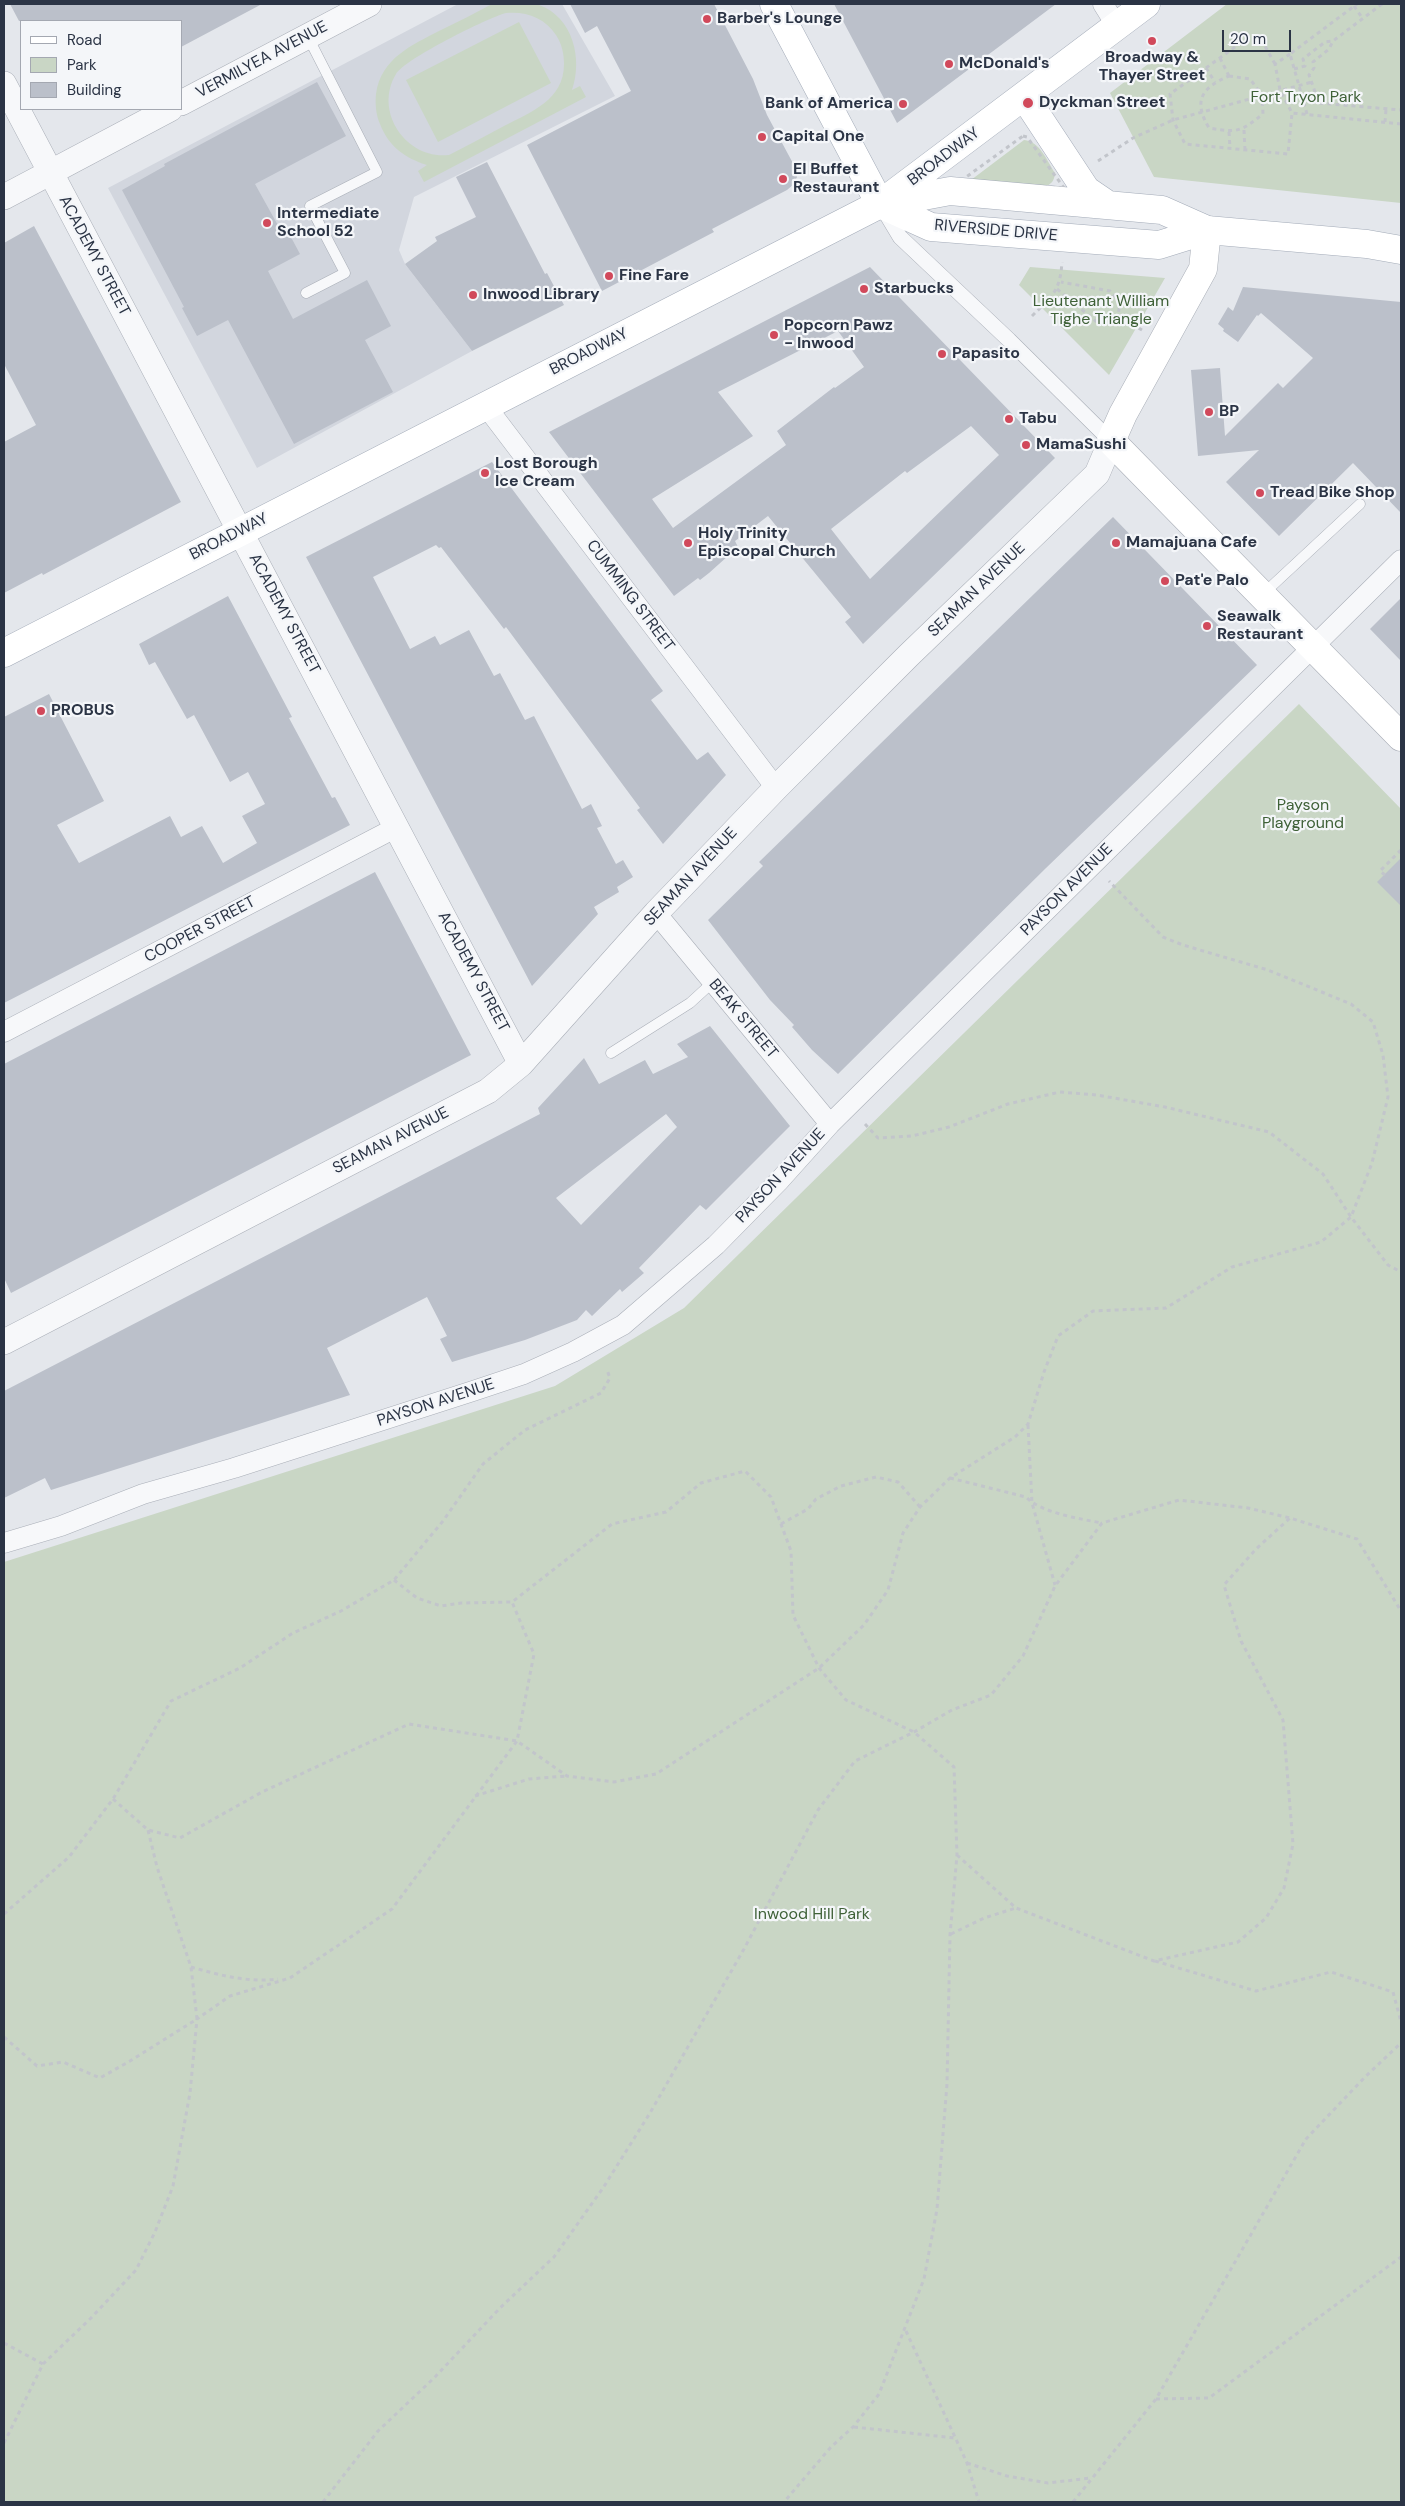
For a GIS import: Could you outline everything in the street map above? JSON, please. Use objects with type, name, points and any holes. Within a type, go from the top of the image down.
[{"type":"main road","points":[[774,4],[880,204]]},
{"type":"main road","name":"BROADWAY","points":[[4,653],[880,204],[1024,96],[1110,15],[1146,4]]},
{"type":"main road","points":[[1024,96],[1043,128],[1086,190],[1108,205]]},
{"type":"main road","name":"RIVERSIDE DRIVE","points":[[880,204],[950,191],[1162,210],[1207,230],[1367,244],[1401,250]]},
{"type":"main road","name":"RIVERSIDE DRIVE","points":[[880,204],[931,227],[1159,245],[1207,230]]},
{"type":"main road","name":"SEAMAN AVENUE","points":[[1111,441],[1123,414],[1203,269],[1207,230]]},
{"type":"main road","points":[[1111,441],[1401,737]]},
{"type":"street","name":"VERMILYEA AVENUE","points":[[182,102],[369,4]]},
{"type":"street","name":"ACADEMY STREET","points":[[4,84],[521,1064]]},
{"type":"street","points":[[4,197],[168,110]]},
{"type":"street","points":[[880,204],[900,237],[1009,340],[1111,441]]},
{"type":"street","name":"CUMMING STREET","points":[[485,405],[776,788]]},
{"type":"street","name":"SEAMAN AVENUE","points":[[4,1342],[488,1091],[521,1064],[656,913],[776,788],[909,655],[1097,474],[1111,441]]},
{"type":"street","name":"PAYSON AVENUE","points":[[4,1542],[61,1526],[143,1494],[262,1459],[524,1374],[573,1352],[622,1325],[716,1244],[778,1182],[830,1124],[1401,560]]},
{"type":"street","name":"COOPER STREET","points":[[4,1032],[397,827]]},
{"type":"street","name":"BEAK STREET","points":[[656,913],[830,1124]]},
{"type":"lane","points":[[306,293],[345,273],[310,206],[377,172],[308,36]]},
{"type":"lane","points":[[1262,595],[1360,504]]},
{"type":"lane","points":[[611,1053],[690,1004],[712,982]]},
{"type":"path","points":[[1294,69],[1305,66],[1303,59],[1325,42],[1332,41],[1382,4]]},
{"type":"path","points":[[1275,64],[1355,5],[1363,19]]},
{"type":"path","points":[[1246,39],[1262,41],[1275,64],[1280,90],[1292,113],[1288,154],[1185,144],[1173,120],[1170,94],[1220,58],[1246,39]]},
{"type":"path","points":[[1332,41],[1329,48],[1313,62],[1314,68],[1309,75],[1319,103],[1401,110]]},
{"type":"path","points":[[1290,54],[1307,114]]},
{"type":"path","points":[[1220,58],[1229,76]]},
{"type":"path","points":[[1206,68],[1215,82]]},
{"type":"path","points":[[1229,76],[1250,79],[1262,95],[1264,114],[1244,130],[1229,132],[1209,128],[1200,112],[1201,96],[1215,82],[1229,76]]},
{"type":"path","points":[[1095,163],[1133,138],[1173,120],[1312,82]]},
{"type":"path","points":[[1385,122],[1386,109]]},
{"type":"path","points":[[1292,113],[1401,124]]},
{"type":"path","points":[[1244,130],[1245,150]]},
{"type":"path","points":[[1229,132],[1230,148]]},
{"type":"path","points":[[962,180],[1018,137],[1027,137],[1032,144]]},
{"type":"path","points":[[1032,316],[1061,282],[1062,261]]},
{"type":"path","points":[[1057,289],[1098,323],[1112,322],[1118,316],[1120,302],[1110,291],[1061,282]]},
{"type":"path","points":[[1118,316],[1145,331]]},
{"type":"path","points":[[1385,875],[1380,871],[1401,850]]},
{"type":"path","points":[[1055,1586],[1032,1503],[1028,1424],[1044,1372],[1058,1336],[1092,1311],[1166,1308],[1232,1267],[1321,1242],[1351,1217],[1372,1163],[1388,1097],[1383,1055],[1373,1022],[1352,1004],[1268,970],[1183,945],[1163,937],[1109,881]]},
{"type":"path","points":[[865,1124],[878,1138],[912,1136],[949,1127],[1008,1104],[1060,1092],[1097,1095],[1165,1107],[1269,1132],[1323,1174],[1351,1217],[1388,1265],[1401,1272]]},
{"type":"path","points":[[4,1914],[69,1858],[113,1799],[171,1701],[240,1668],[293,1633],[341,1611],[394,1580],[443,1521],[483,1464],[525,1430],[601,1393],[610,1378],[607,1370]]},
{"type":"path","points":[[475,1796],[529,1779],[567,1776],[614,1782],[656,1774],[819,1668],[864,1625],[888,1590],[903,1533],[920,1507],[950,1478],[1015,1438],[1028,1424]]},
{"type":"path","points":[[394,1580],[417,1598],[441,1606],[461,1603],[512,1602],[612,1524],[666,1512],[701,1483],[745,1471],[771,1498],[781,1524],[791,1551],[793,1615],[819,1668],[846,1700],[914,1732],[954,1768],[957,1855],[950,1935],[947,2084],[936,2209],[924,2279],[906,2330],[879,2394],[854,2426],[831,2447],[784,2502]]},
{"type":"path","points":[[781,1524],[808,1509],[816,1498],[841,1486],[876,1477],[898,1482],[920,1507]]},
{"type":"path","points":[[950,1478],[1026,1497],[1032,1503],[1074,1518],[1102,1523],[1178,1500],[1248,1508],[1290,1518],[1357,1539],[1401,1611]]},
{"type":"path","points":[[1154,1961],[1238,1942],[1266,1918],[1284,1888],[1293,1844],[1283,1720],[1241,1641],[1224,1585],[1256,1549],[1290,1518]]},
{"type":"path","points":[[323,2502],[378,2431],[434,2378],[500,2308],[554,2257],[603,2188],[650,2113],[744,1949],[818,1810],[855,1761],[914,1732],[952,1710],[991,1695],[1023,1656],[1055,1586],[1102,1523]]},
{"type":"path","points":[[4,2037],[37,2066],[63,2062],[100,2078],[197,2019],[230,1996],[290,1978],[392,1909],[517,1741],[534,1654],[512,1602]]},
{"type":"path","points":[[113,1799],[148,1830],[180,1838],[262,1792],[409,1724],[517,1741],[567,1776]]},
{"type":"path","points":[[4,2443],[43,2364],[92,2318],[136,2270],[155,2232],[172,2186],[190,2092],[197,2019],[191,1967],[157,1867],[148,1830]]},
{"type":"path","points":[[957,1855],[1016,1908],[1154,1961],[1256,1991],[1331,1972],[1394,1992],[1401,2022]]},
{"type":"path","points":[[950,1935],[984,1918],[1016,1908]]},
{"type":"path","points":[[191,1967],[221,1976],[263,1981],[290,1978]]},
{"type":"path","points":[[1073,2502],[1156,2399],[1306,2139],[1365,2076],[1401,2043]]},
{"type":"path","points":[[1156,2399],[1209,2398],[1401,2257]]},
{"type":"path","points":[[906,2330],[967,2463],[979,2502]]},
{"type":"path","points":[[4,2343],[43,2364]]},
{"type":"path","points":[[854,2426],[955,2438]]},
{"type":"path","points":[[967,2463],[1007,2476],[1048,2483],[1092,2478]]},
{"type":"shaded area","name":"Intermediate School 52","points":[[458,4],[562,4],[615,96],[414,197],[399,250],[405,264],[472,351],[257,468],[108,188]]},
{"type":"green space","points":[[516,2],[539,5],[551,11],[560,19],[572,40],[575,53],[575,78],[572,90],[580,86],[586,97],[424,182],[418,171],[427,165],[405,155],[393,145],[380,124],[376,102],[379,82],[391,62],[409,47],[492,4]],"holes":[[[521,13],[541,20],[552,29],[560,42],[564,60],[563,76],[552,96],[535,110],[449,155],[434,155],[420,150],[408,142],[398,131],[392,118],[389,103],[390,89],[396,74],[414,59],[447,40],[496,16]]]},
{"type":"green space","name":"Fort Tryon Park","points":[[1227,4],[1401,4],[1401,203],[1154,177],[1110,93]]},
{"type":"green space","points":[[519,22],[551,83],[438,142],[406,80]]},
{"type":"green space","points":[[1024,140],[1030,141],[1039,148],[1046,158],[1055,173],[1051,183],[1044,187],[971,180]]},
{"type":"green space","name":"Lieutenant William Tighe Triangle","points":[[1030,267],[1165,278],[1109,375],[1019,285]]},
{"type":"green space","name":"Inwood Hill Park","points":[[1299,704],[1401,809],[1401,2502],[4,2502],[4,1562],[555,1386],[684,1308]]},
{"type":"building","points":[[10,4],[262,4],[182,46],[182,20],[19,21]]},
{"type":"building","points":[[570,4],[714,4],[753,79],[767,115],[795,167],[797,177],[794,184],[787,190],[712,229],[714,232],[602,291],[527,145],[631,91],[597,26],[585,33]]},
{"type":"building","points":[[834,4],[1056,4],[897,123]]},
{"type":"building","points":[[317,82],[346,136],[255,184],[280,229],[285,226],[300,254],[268,271],[293,319],[367,280],[391,326],[365,340],[393,392],[294,444],[228,320],[197,336],[182,308],[184,307],[122,190],[165,166],[164,164]]},
{"type":"building","points":[[487,162],[545,274],[547,273],[564,305],[472,351],[405,264],[437,241],[435,237],[476,217],[456,177]]},
{"type":"building","points":[[34,226],[181,502],[43,575],[42,573],[4,593],[4,442],[36,425],[4,364],[4,243]]},
{"type":"building","points":[[870,267],[1055,458],[863,644],[845,622],[851,617],[768,516],[735,541],[738,547],[709,573],[700,580],[698,578],[674,596],[549,432]],"holes":[[[838,331],[864,367],[834,387],[777,431],[786,445],[673,528],[652,499],[753,436],[718,392]],[[971,426],[999,455],[870,579],[831,529],[905,471],[907,473]]]},
{"type":"building","points":[[1243,287],[1401,302],[1401,513],[1353,463],[1279,536],[1226,482],[1259,450],[1198,456],[1191,370],[1220,368],[1225,436],[1278,383],[1283,388],[1313,358],[1261,313],[1257,315],[1238,342],[1223,331],[1224,329],[1218,324],[1228,307],[1233,311]]},
{"type":"building","points":[[492,462],[663,691],[651,700],[697,760],[708,752],[726,775],[663,844],[637,810],[640,808],[506,627],[504,629],[441,547],[439,548],[436,545],[373,577],[410,649],[435,636],[440,645],[469,630],[494,676],[500,673],[525,720],[534,716],[582,809],[591,804],[602,826],[597,828],[616,864],[623,860],[633,877],[617,887],[619,892],[594,907],[598,914],[532,986],[306,557]]},
{"type":"building","points":[[1113,517],[1257,665],[1046,868],[838,1074],[812,1050],[792,1027],[794,1025],[770,1000],[708,920],[763,866],[759,862]]},
{"type":"building","points":[[228,596],[292,717],[289,718],[332,798],[335,797],[350,825],[4,1003],[4,717],[49,694],[104,801],[57,825],[79,863],[170,816],[181,837],[202,826],[223,863],[257,843],[242,816],[265,804],[248,772],[230,782],[194,715],[187,719],[155,662],[149,665],[139,644]]},
{"type":"building","points":[[1401,598],[1401,661],[1370,629]]},
{"type":"building","points":[[1401,858],[1401,906],[1377,882]]},
{"type":"building","points":[[375,872],[471,1055],[11,1293],[4,1278],[4,1064]]},
{"type":"building","points":[[710,1026],[790,1126],[706,1210],[700,1205],[639,1268],[644,1273],[622,1292],[620,1289],[592,1316],[586,1310],[577,1320],[525,1340],[452,1362],[440,1339],[447,1336],[427,1297],[327,1348],[350,1395],[51,1490],[45,1478],[4,1498],[4,1391],[540,1114],[538,1108],[584,1058],[599,1084],[645,1060],[653,1074],[688,1057],[677,1044]],"holes":[[[666,1114],[677,1127],[581,1225],[556,1198]]]},
{"type":"place","name":"Barber's Lounge","points":[[707,19]]},
{"type":"place","name":"Broadway & Thayer Street","points":[[1152,41]]},
{"type":"place","name":"McDonald's","points":[[949,64]]},
{"type":"place","name":"Dyckman Street","points":[[1028,103]]},
{"type":"place","name":"Bank of America","points":[[903,104]]},
{"type":"place","name":"Capital One","points":[[762,137]]},
{"type":"place","name":"El Buffet Restaurant","points":[[783,179]]},
{"type":"place","name":"Intermediate School 52","points":[[267,223]]},
{"type":"place","name":"Fine Fare","points":[[609,276]]},
{"type":"place","name":"Starbucks","points":[[864,289]]},
{"type":"place","name":"Inwood Library","points":[[473,295]]},
{"type":"place","name":"Popcorn Pawz - Inwood","points":[[774,335]]},
{"type":"place","name":"Papasito","points":[[942,354]]},
{"type":"place","name":"BP","points":[[1209,412]]},
{"type":"place","name":"Tabu","points":[[1009,419]]},
{"type":"place","name":"MamaSushi","points":[[1026,445]]},
{"type":"place","name":"Lost Borough Ice Cream","points":[[485,473]]},
{"type":"place","name":"Tread Bike Shop","points":[[1260,493]]},
{"type":"place","name":"Holy Trinity Episcopal Church","points":[[688,543]]},
{"type":"place","name":"Mamajuana Cafe","points":[[1116,543]]},
{"type":"place","name":"Pat'e Palo","points":[[1165,581]]},
{"type":"place","name":"Seawalk Restaurant","points":[[1207,626]]},
{"type":"place","name":"PROBUS","points":[[41,711]]},
{"type":"park label","name":"Payson Playground","points":[[1303,815]]}]
